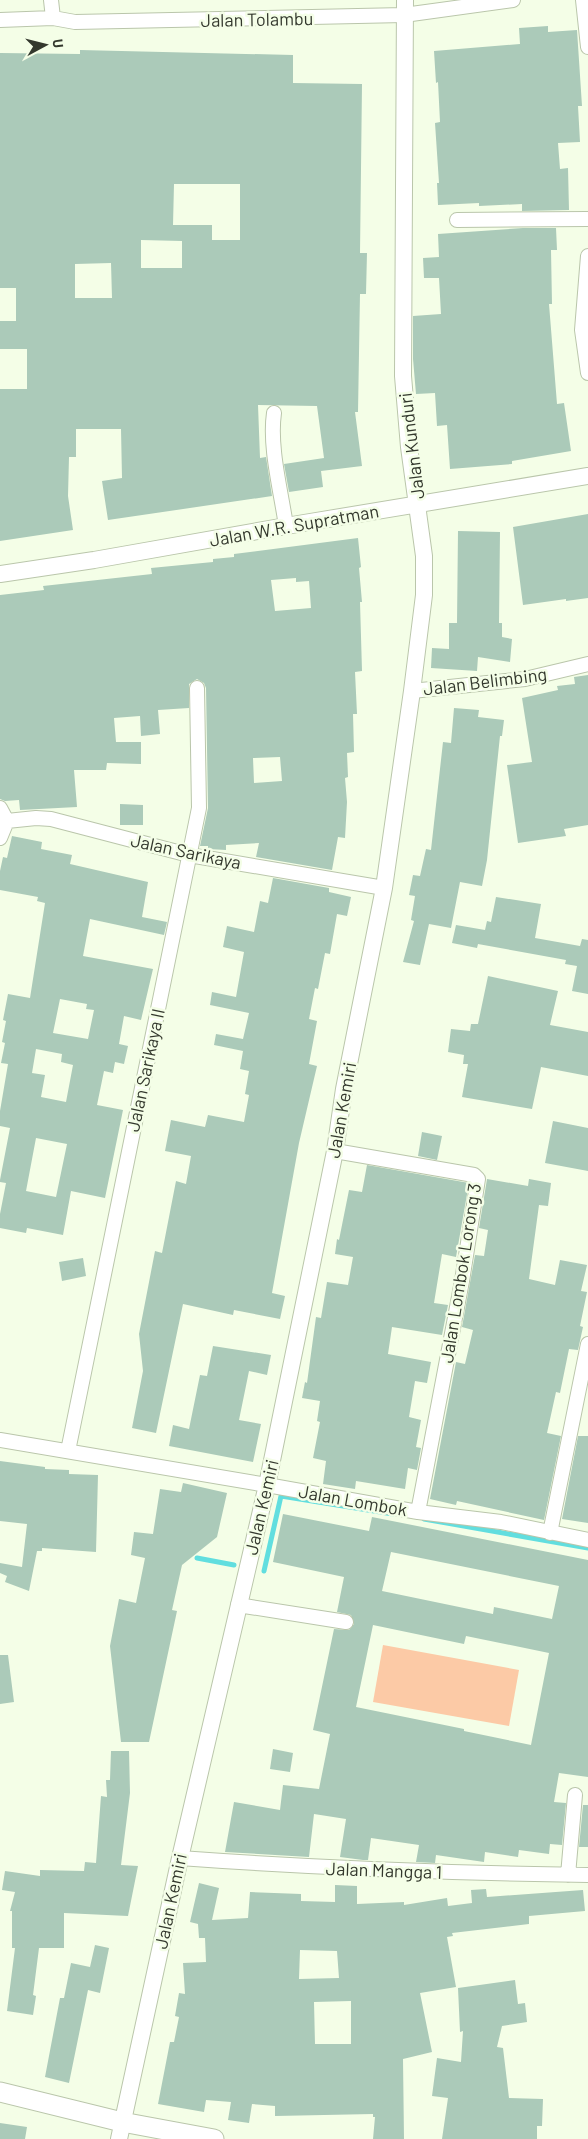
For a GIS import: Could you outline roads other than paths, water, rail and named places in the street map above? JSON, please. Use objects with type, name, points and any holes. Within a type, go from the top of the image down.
[{"type":"main road","points":[[0,2092],[121,2130],[214,2139]]},
{"type":"street","points":[[52,0],[53,18]]},
{"type":"street","name":"Jalan Tolambu","points":[[0,20],[53,18],[76,22],[405,8],[513,0]]},
{"type":"street","points":[[583,0],[588,47]]},
{"type":"street","name":"Jalan Kunduri","points":[[384,888],[424,595],[424,556],[409,447],[403,376],[405,8]]},
{"type":"street","points":[[457,220],[588,219]]},
{"type":"street","points":[[588,256],[582,330],[588,373]]},
{"type":"street","points":[[274,413],[272,423],[274,448],[286,526]]},
{"type":"street","name":"Jalan W.R. Supratman","points":[[0,574],[94,560],[588,476]]},
{"type":"street","name":"Jalan Belimbing","points":[[412,691],[525,679],[588,664]]},
{"type":"street","name":"Jalan Sarikaya II","points":[[68,1450],[199,808],[197,688]]},
{"type":"street","points":[[0,808],[6,821],[0,838]]},
{"type":"street","name":"Jalan Sarikaya","points":[[6,821],[36,818],[51,819],[189,855],[384,888]]},
{"type":"street","name":"Jalan Kemiri","points":[[121,2130],[180,1858],[267,1485],[334,1151],[344,1089],[384,888]]},
{"type":"street","name":"Jalan Lombok Lorong 3","points":[[334,1151],[474,1175],[478,1179],[462,1281],[418,1512]]},
{"type":"street","points":[[550,1533],[588,1344]]},
{"type":"street","name":"Jalan Lombok","points":[[0,1440],[68,1450],[418,1512],[501,1522],[588,1540]]},
{"type":"street","points":[[238,1605],[346,1622]]},
{"type":"street","points":[[568,1875],[575,1795]]},
{"type":"street","name":"Jalan Mangga 1","points":[[180,1858],[298,1867],[458,1874],[588,1875]]},
{"type":"waterway","points":[[264,1571],[281,1496],[393,1514]]},
{"type":"waterway","points":[[424,1519],[588,1548]]},
{"type":"waterway","points":[[197,1558],[234,1565]]}]
